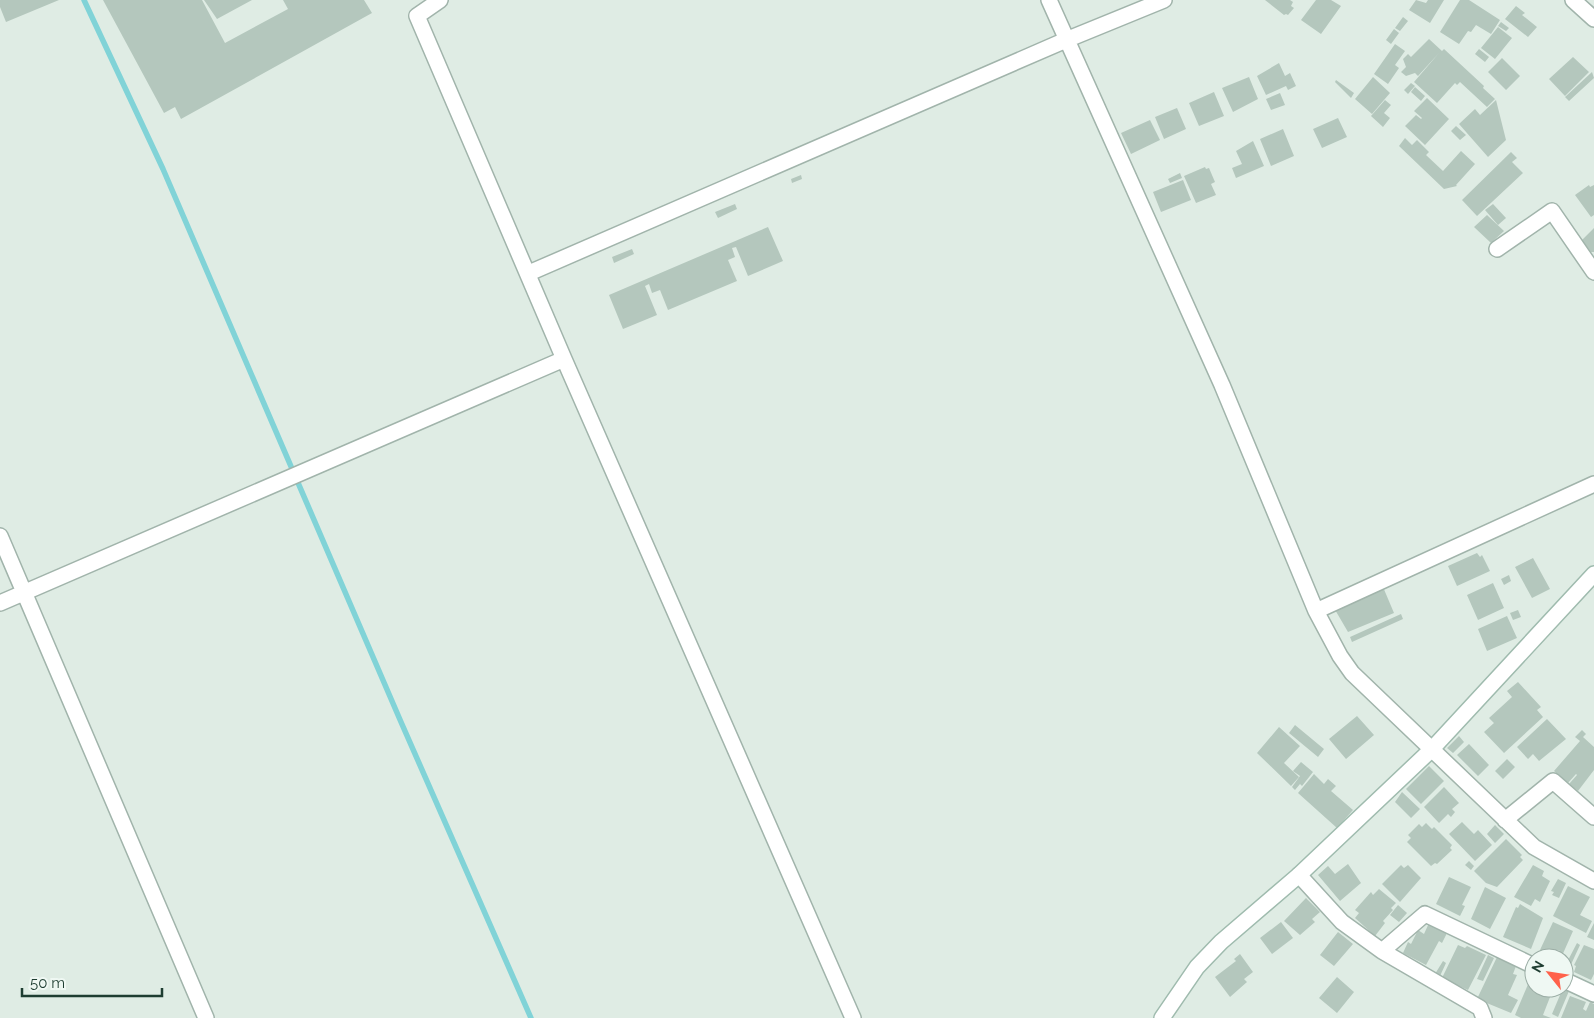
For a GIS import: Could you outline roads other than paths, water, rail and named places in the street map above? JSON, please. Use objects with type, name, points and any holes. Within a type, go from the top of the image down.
[{"type":"street","points":[[440,0],[417,16],[529,273],[564,359],[853,1018]]},
{"type":"street","points":[[1049,0],[1222,385],[1316,611],[1340,656],[1352,673],[1534,847],[1594,880]]},
{"type":"street","points":[[529,273],[1066,40],[1164,0]]},
{"type":"street","points":[[1573,0],[1594,19]]},
{"type":"street","points":[[1497,248],[1552,211],[1594,272]]},
{"type":"street","points":[[0,603],[564,359]]},
{"type":"street","points":[[1316,611],[1594,484]]},
{"type":"street","points":[[0,536],[206,1018]]},
{"type":"street","points":[[1162,1018],[1196,967],[1221,942],[1299,875],[1432,749],[1594,574]]},
{"type":"street","points":[[1505,820],[1552,781],[1594,817]]},
{"type":"street","points":[[1299,875],[1342,922],[1382,951],[1480,1008],[1484,1018]]},
{"type":"street","points":[[1382,951],[1424,914],[1524,961]]},
{"type":"street","points":[[1574,985],[1594,994]]},
{"type":"waterway","points":[[84,0],[163,169],[401,722],[531,1018]]}]
